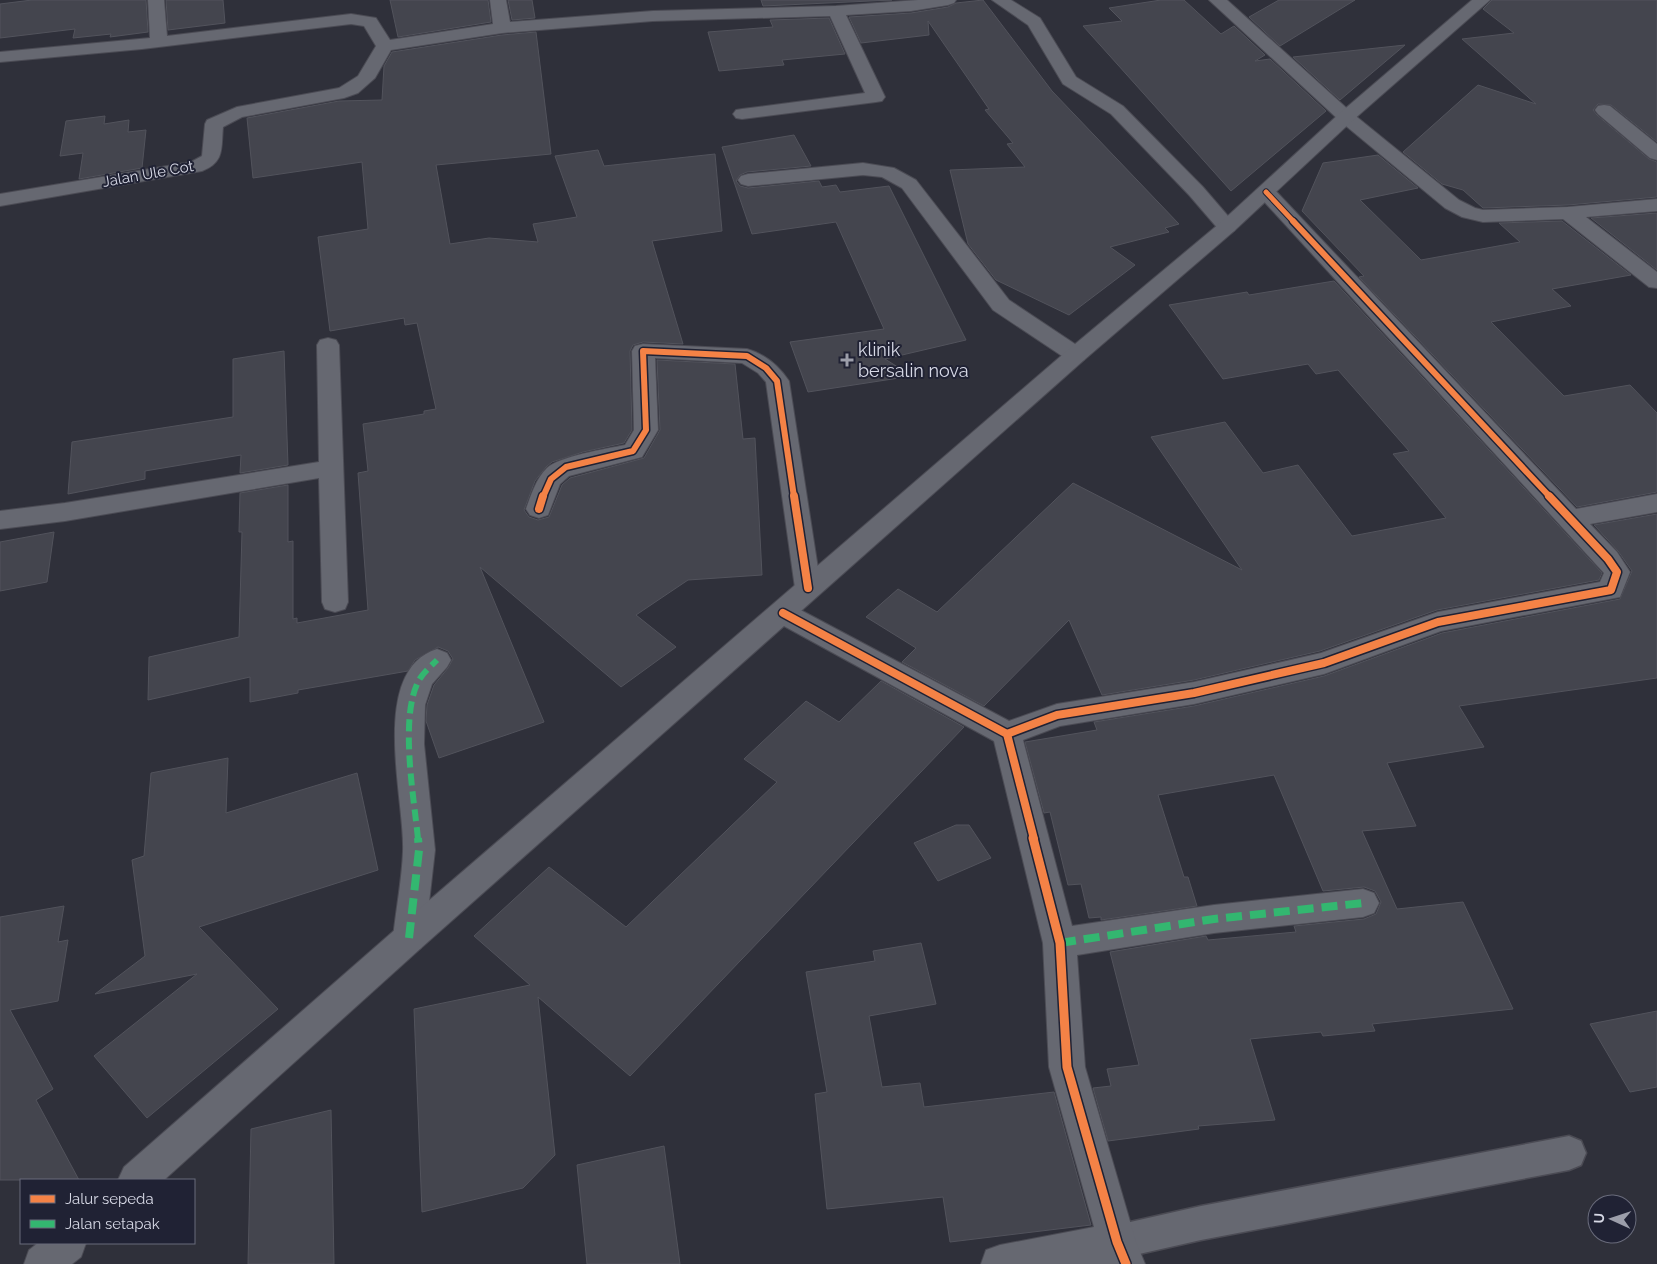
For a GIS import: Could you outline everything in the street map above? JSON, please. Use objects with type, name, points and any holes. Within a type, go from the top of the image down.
[{"type":"street","points":[[156,0],[159,42]]},
{"type":"street","points":[[498,0],[502,28]]},
{"type":"street","points":[[0,57],[159,42],[351,18],[370,22],[385,46],[502,28],[753,6],[836,11],[911,6],[948,0]]},
{"type":"street","points":[[1000,0],[1034,22],[1069,80],[1117,110],[1227,227]]},
{"type":"street","points":[[1217,0],[1346,117],[1452,204],[1469,213],[1483,216],[1568,213],[1657,205]]},
{"type":"street","points":[[138,1179],[408,938],[1076,355],[1227,227],[1346,117],[1482,0]]},
{"type":"street","points":[[742,114],[876,97],[836,11]]},
{"type":"street","name":"Jalan Ule Cot","points":[[0,200],[195,167],[205,163],[211,157],[214,124],[223,117],[237,112],[344,93],[355,89],[362,84],[385,46]]},
{"type":"street","points":[[1604,110],[1657,154]]},
{"type":"street","points":[[748,180],[863,169],[887,172],[909,184],[1001,305],[1076,355]]},
{"type":"street","points":[[1007,734],[1057,715],[1194,692],[1324,663],[1438,622],[1611,590],[1616,572],[1608,559],[1266,192]]},
{"type":"street","points":[[1568,213],[1657,282]]},
{"type":"street","points":[[328,345],[335,602]]},
{"type":"street","points":[[539,509],[550,479],[556,471],[633,451],[646,430],[642,351],[747,356],[766,368],[777,381],[808,588]]},
{"type":"street","points":[[0,520],[65,512],[332,468]]},
{"type":"street","points":[[1570,519],[1657,503]]},
{"type":"street","points":[[783,612],[1007,734],[1060,943],[1067,1067],[1122,1253],[1000,1264]]},
{"type":"street","points":[[408,938],[419,850],[409,744],[411,705],[419,679],[437,660]]},
{"type":"street","points":[[1060,943],[1214,919],[1363,903]]},
{"type":"street","points":[[43,1264],[66,1244]]},
{"type":"lane","points":[[1122,1253],[1200,1224],[1569,1153]]},
{"type":"building","points":[[32,0],[146,0],[148,32],[110,37],[111,34],[73,38],[75,29],[0,38],[0,4]]},
{"type":"building","points":[[166,0],[223,0],[225,23],[168,30]]},
{"type":"building","points":[[390,0],[488,0],[491,22],[398,37]]},
{"type":"building","points":[[508,0],[532,0],[535,18],[512,20]]},
{"type":"building","points":[[761,0],[892,0],[763,6]]},
{"type":"building","points":[[983,0],[1052,91],[1179,224],[1165,228],[1169,232],[1110,247],[1135,265],[1069,315],[996,280],[968,244],[950,170],[1025,167],[1007,144],[1013,143],[985,110],[989,109],[928,21],[929,35],[861,43],[849,17],[911,13],[948,7],[956,3]]},
{"type":"building","points":[[1161,0],[1184,0],[1221,34],[1234,26],[1265,55],[1255,61],[1270,59],[1326,111],[1231,191],[1083,26],[1122,21],[1109,8]]},
{"type":"building","points":[[1279,0],[1355,0],[1280,46],[1249,17]]},
{"type":"building","points":[[1492,0],[1657,0],[1657,142],[1611,105],[1598,104],[1593,110],[1649,159],[1657,162],[1657,197],[1568,205],[1483,208],[1463,190],[1442,184],[1403,152],[1478,85],[1536,104],[1462,39],[1514,33],[1483,9]]},
{"type":"building","points":[[829,18],[845,54],[782,60],[784,65],[719,71],[708,32],[773,27],[770,20]]},
{"type":"building","points":[[536,32],[551,154],[436,165],[450,244],[489,238],[538,242],[533,224],[577,217],[555,156],[598,150],[604,166],[715,154],[722,231],[652,241],[683,344],[643,342],[633,345],[630,351],[632,430],[624,443],[583,452],[552,462],[535,481],[524,510],[529,517],[538,520],[549,517],[562,485],[570,478],[644,458],[660,430],[657,360],[735,364],[743,439],[755,438],[762,575],[688,580],[636,615],[676,647],[621,687],[480,567],[544,722],[439,758],[426,721],[427,705],[434,685],[453,659],[448,651],[438,647],[415,660],[408,671],[298,690],[298,693],[250,702],[250,677],[148,700],[149,657],[239,637],[242,532],[239,532],[240,493],[288,485],[288,542],[293,541],[293,619],[297,618],[297,623],[368,610],[358,473],[368,471],[363,424],[424,414],[424,411],[436,409],[417,323],[405,325],[404,318],[330,331],[318,237],[368,229],[362,162],[253,178],[247,118],[339,101],[382,100],[384,66],[392,52],[502,35]]},
{"type":"building","points":[[1405,45],[1340,100],[1293,57]]},
{"type":"building","points":[[105,116],[104,124],[129,120],[128,132],[146,130],[142,168],[79,179],[83,153],[60,156],[66,121]]},
{"type":"building","points":[[794,135],[811,166],[747,172],[740,175],[736,181],[740,186],[748,188],[819,181],[822,187],[836,185],[840,192],[889,186],[966,340],[885,359],[912,376],[808,392],[790,342],[884,329],[836,222],[752,234],[722,147]]},
{"type":"building","points":[[1378,155],[1418,188],[1360,200],[1421,260],[1520,242],[1499,223],[1562,221],[1631,275],[1552,289],[1571,306],[1491,322],[1564,396],[1630,385],[1657,413],[1657,492],[1577,507],[1359,277],[1364,276],[1302,211],[1323,163]]},
{"type":"building","points":[[1657,213],[1657,270],[1591,218]]},
{"type":"building","points":[[1334,281],[1602,573],[1599,580],[1437,610],[1320,651],[1194,680],[1102,695],[1069,620],[984,706],[902,662],[916,648],[866,617],[898,589],[937,612],[1073,483],[1242,570],[1151,437],[1225,422],[1263,473],[1298,465],[1352,536],[1446,518],[1393,454],[1409,451],[1338,370],[1316,374],[1308,364],[1223,379],[1169,305],[1247,292],[1249,295]]},
{"type":"building","points":[[284,351],[288,465],[240,473],[241,455],[145,471],[145,479],[68,494],[72,442],[233,417],[233,359]]},
{"type":"building","points":[[1657,514],[1657,678],[1459,706],[1484,747],[1387,763],[1416,826],[1362,831],[1397,909],[1463,902],[1513,1009],[1372,1024],[1375,1031],[1323,1036],[1321,1032],[1250,1039],[1275,1120],[1198,1126],[1199,1129],[1108,1141],[1093,1088],[1111,1086],[1107,1069],[1139,1065],[1110,952],[1206,936],[1208,940],[1296,932],[1294,926],[1364,919],[1376,914],[1381,902],[1375,891],[1364,887],[1323,891],[1274,775],[1158,795],[1184,877],[1188,877],[1197,906],[1101,920],[1101,917],[1089,918],[1081,884],[1068,885],[1050,812],[1044,813],[1025,742],[1097,730],[1094,722],[1194,706],[1324,676],[1442,633],[1620,599],[1632,571],[1618,551],[1594,525]]},
{"type":"building","points":[[54,532],[47,582],[0,591],[0,542]]},
{"type":"building","points":[[881,681],[964,727],[630,1076],[538,997],[555,1155],[523,1188],[422,1212],[414,1009],[530,985],[474,936],[549,867],[626,927],[777,782],[744,759],[806,701],[839,722]]},
{"type":"building","points":[[228,758],[226,813],[357,773],[378,870],[199,927],[278,1009],[147,1118],[94,1056],[197,974],[95,994],[145,956],[132,860],[144,856],[151,773]]},
{"type":"building","points":[[956,825],[969,825],[991,858],[938,881],[914,843]]},
{"type":"building","points":[[64,906],[58,942],[68,940],[58,1001],[10,1010],[53,1089],[36,1100],[78,1179],[0,1180],[0,917]]},
{"type":"building","points":[[921,943],[936,1004],[869,1016],[882,1087],[920,1083],[924,1107],[1054,1092],[1091,1225],[950,1242],[943,1197],[827,1209],[815,1094],[827,1092],[806,972],[875,961],[873,951]]},
{"type":"building","points":[[1657,1011],[1657,1087],[1630,1092],[1590,1024]]},
{"type":"building","points":[[331,1110],[334,1264],[248,1264],[251,1129]]},
{"type":"building","points":[[664,1146],[680,1264],[587,1264],[577,1165]]},
{"type":"marked path","points":[[409,938],[419,850],[409,744],[411,705],[419,679],[437,660]]},
{"type":"marked path","points":[[1060,943],[1214,919],[1363,903]]},
{"type":"cycle path","points":[[1007,734],[1057,715],[1194,693],[1324,663],[1438,622],[1611,590],[1617,572],[1608,559],[1266,192]]},
{"type":"cycle path","points":[[539,509],[548,484],[560,470],[633,451],[646,430],[643,351],[747,356],[766,368],[777,381],[808,588]]},
{"type":"cycle path","points":[[783,613],[1007,734],[1060,943],[1067,1067],[1117,1242],[1126,1264]]},
{"type":"place","name":"klinik bersalin nova","points":[[847,360]]}]
